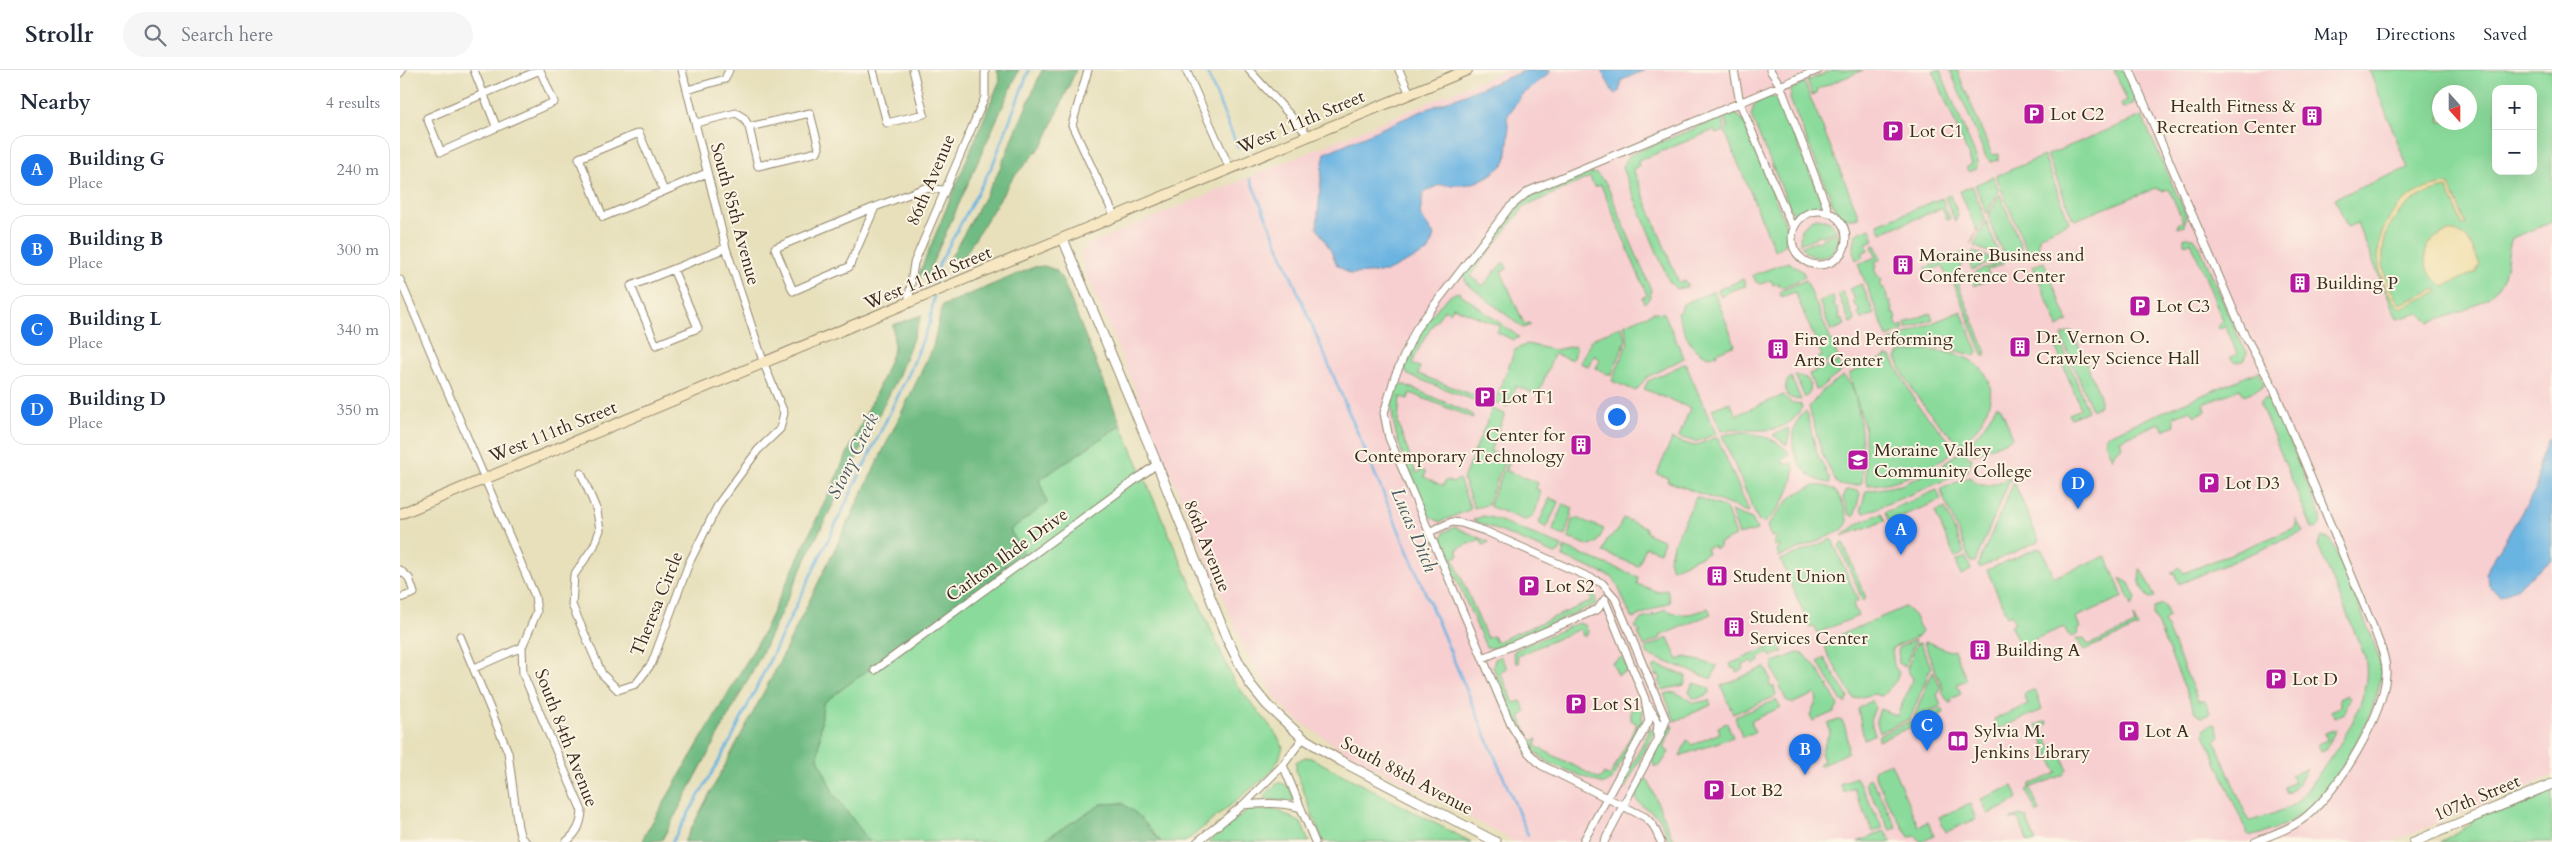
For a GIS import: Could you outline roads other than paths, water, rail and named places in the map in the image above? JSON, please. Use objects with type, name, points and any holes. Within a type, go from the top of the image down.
[{"type":"main road","name":"West 111th Street","points":[[400,514],[1467,70]]},
{"type":"street","points":[[474,70],[496,126]]},
{"type":"street","points":[[540,70],[554,102],[496,126],[441,152],[427,118],[540,70]]},
{"type":"street","name":"South 85th Avenue","points":[[682,70],[726,248],[764,364]]},
{"type":"street","points":[[687,90],[725,79],[729,70]]},
{"type":"street","points":[[874,70],[887,123],[924,114],[913,70]]},
{"type":"street","name":"86th Avenue","points":[[908,304],[914,263],[943,190],[984,97],[984,70]]},
{"type":"street","points":[[1088,70],[1072,125],[1115,217]]},
{"type":"street","points":[[1186,70],[1230,169]]},
{"type":"street","points":[[1249,70],[1309,136]]},
{"type":"street","points":[[1398,70],[1410,94]]},
{"type":"street","points":[[1734,70],[1740,103],[1790,222],[1795,226]]},
{"type":"street","points":[[1770,70],[1780,85],[1829,214]]},
{"type":"street","points":[[1661,842],[1649,820],[1541,765],[1528,752],[1512,725],[1389,438],[1384,413],[1395,376],[1416,329],[1509,208],[1520,197],[1529,191],[1818,70]]},
{"type":"street","points":[[2130,70],[2242,330],[2274,389],[2376,634],[2385,664],[2386,675],[2380,700],[2360,747],[2341,776],[2309,814],[2296,824],[2255,842]]},
{"type":"street","points":[[696,123],[736,113],[744,118],[758,166],[818,152],[819,148],[810,113],[748,128]]},
{"type":"street","points":[[664,191],[639,133],[579,158],[603,216],[664,191],[707,173]]},
{"type":"street","points":[[875,207],[849,267],[793,291],[775,248],[875,207],[926,188],[943,190]]},
{"type":"street","points":[[1814,212],[1829,214],[1840,222],[1844,228],[1845,242],[1842,251],[1829,263],[1820,265],[1802,259],[1794,247],[1792,233],[1795,226],[1800,220],[1814,212]]},
{"type":"street","name":"86th Avenue","points":[[1062,239],[1240,665],[1250,684],[1267,705],[1304,738]]},
{"type":"street","points":[[673,269],[698,328],[656,345],[631,286],[673,269],[726,248]]},
{"type":"street","name":"South 84th Avenue","points":[[400,280],[535,596],[537,612],[522,647],[523,674],[582,811],[582,822],[575,835],[566,842]]},
{"type":"street","name":"Theresa Circle","points":[[581,473],[597,511],[600,530],[594,546],[574,575],[572,605],[602,674],[618,690],[636,684],[652,663],[689,563],[719,504],[758,450],[780,429],[784,413],[764,364]]},
{"type":"street","name":"Carlton Ihde Drive","points":[[875,670],[1157,464]]},
{"type":"street","points":[[1429,532],[1452,522],[1485,531],[1602,583],[1615,598],[1665,714],[1665,726],[1604,842]]},
{"type":"street","points":[[400,570],[408,578],[414,593],[400,598]]},
{"type":"street","points":[[1606,589],[1605,601],[1647,705],[1658,722],[1656,741]]},
{"type":"street","points":[[1483,658],[1598,609],[1605,601]]},
{"type":"street","points":[[460,636],[508,752],[518,827],[521,838],[526,842]]},
{"type":"street","points":[[474,668],[522,647]]},
{"type":"street","points":[[1583,842],[1646,727],[1648,721],[1647,705]]},
{"type":"street","points":[[1197,842],[1243,805],[1283,765],[1304,738]]},
{"type":"street","name":"South 88th Avenue","points":[[1304,738],[1341,761],[1496,842]]},
{"type":"street","points":[[1283,765],[1315,842]]},
{"type":"street","name":"107th Street","points":[[2414,842],[2552,784]]},
{"type":"street","points":[[1243,805],[1262,803],[1288,804],[1301,808]]},
{"type":"water","points":[[1527,70],[1550,70],[1549,74],[1521,95],[1507,117],[1509,134],[1506,162],[1479,181],[1461,185],[1438,185],[1423,193],[1420,215],[1434,235],[1429,251],[1386,272],[1350,274],[1337,265],[1317,228],[1325,153],[1417,113]]},
{"type":"water","points":[[1601,70],[1645,70],[1622,80],[1619,92],[1614,94]]},
{"type":"water","points":[[2552,435],[2552,560],[2515,589],[2500,596],[2490,587],[2485,573],[2537,487],[2538,466],[2547,441]]},
{"type":"waterway","name":"Stony Creek","points":[[935,288],[939,264],[993,164],[1029,70]]},
{"type":"waterway","name":"Lucas Ditch","points":[[1206,70],[1238,148]]},
{"type":"waterway","name":"Lucas Ditch","points":[[1250,179],[1528,835]]},
{"type":"waterway","name":"Stony Creek","points":[[672,842],[731,740],[910,371],[930,322],[934,296]]},
{"type":"place","name":"Lot C2","points":[[2034,114]]},
{"type":"place","name":"Health Fitness & Recreation Center","points":[[2312,116]]},
{"type":"place","name":"Lot C1","points":[[1893,131]]},
{"type":"place","name":"Moraine Business and Conference Center","points":[[1903,265]]},
{"type":"place","name":"Building P","points":[[2300,283]]},
{"type":"place","name":"Lot C3","points":[[2140,306]]},
{"type":"place","name":"Dr. Vernon O. Crawley Science Hall","points":[[2020,347]]},
{"type":"place","name":"Fine and Performing Arts Center","points":[[1778,349]]},
{"type":"place","name":"Lot T1","points":[[1485,397]]},
{"type":"place","name":"Center for Contemporary Technology","points":[[1581,445]]},
{"type":"place","name":"Moraine Valley Community College","points":[[1858,460]]},
{"type":"place","name":"Lot D3","points":[[2209,483]]},
{"type":"place","name":"Building D","points":[[2078,509]]},
{"type":"place","name":"Building G","points":[[1901,555]]},
{"type":"place","name":"Student Union","points":[[1717,576]]},
{"type":"place","name":"Lot S2","points":[[1529,586]]},
{"type":"place","name":"Student Services Center","points":[[1734,627]]},
{"type":"place","name":"Building A","points":[[1980,650]]},
{"type":"place","name":"Lot D","points":[[2276,679]]},
{"type":"place","name":"Lot S1","points":[[1576,704]]},
{"type":"place","name":"Lot A","points":[[2129,731]]},
{"type":"place","name":"Sylvia M. Jenkins Library","points":[[1958,741]]},
{"type":"place","name":"Building L","points":[[1927,751]]},
{"type":"place","name":"Building B","points":[[1805,775]]},
{"type":"place","name":"Lot B2","points":[[1714,790]]}]
